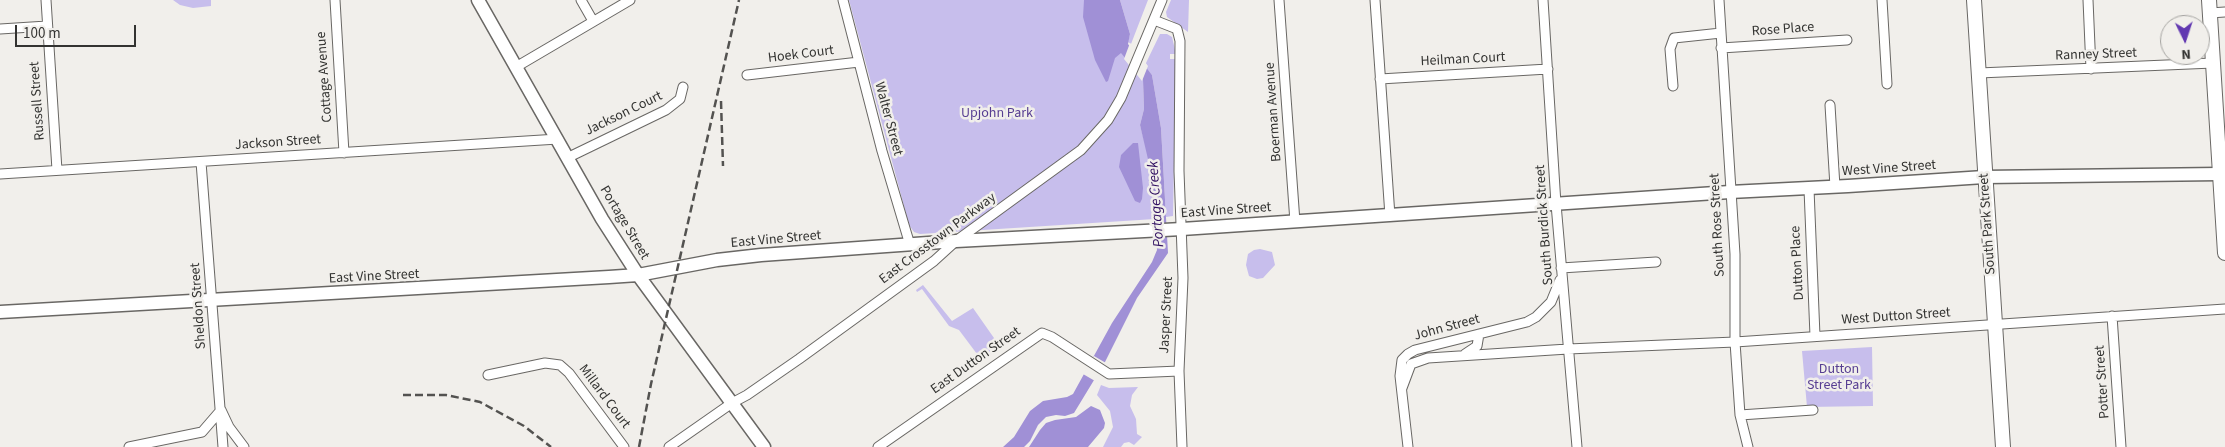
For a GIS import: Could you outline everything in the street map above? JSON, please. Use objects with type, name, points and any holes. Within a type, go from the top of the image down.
[{"type":"main road","name":"South Park Street","points":[[1974,0],[2003,447]]},
{"type":"main road","points":[[2210,7],[2222,174],[2225,253]]},
{"type":"street","name":"Russell Street","points":[[46,0],[57,170]]},
{"type":"street","name":"Cottage Avenue","points":[[334,0],[344,152]]},
{"type":"street","name":"Portage Street","points":[[478,0],[569,157],[602,219],[638,275],[764,447]]},
{"type":"street","points":[[582,0],[594,21]]},
{"type":"street","points":[[516,67],[630,0]]},
{"type":"street","name":"Walter Street","points":[[843,0],[910,245]]},
{"type":"street","name":"East Crosstown Parkway","points":[[670,447],[799,359],[934,261],[956,241],[1081,150],[1115,110],[1162,0]]},
{"type":"street","name":"Boerman Avenue","points":[[1280,0],[1295,222]]},
{"type":"street","points":[[1375,0],[1390,216]]},
{"type":"street","name":"South Burdick Street","points":[[1543,0],[1556,204],[1577,447]]},
{"type":"street","name":"South Rose Street","points":[[1719,0],[1735,260],[1735,342],[1740,415],[1748,447]]},
{"type":"street","points":[[1882,0],[1887,84]]},
{"type":"street","points":[[2088,0],[2091,69]]},
{"type":"street","points":[[2210,7],[2225,12]]},
{"type":"street","name":"Jasper Street","points":[[1154,20],[1172,27],[1180,34],[1179,172],[1183,278],[1179,371],[1182,447]]},
{"type":"street","points":[[0,29],[47,26]]},
{"type":"street","points":[[1673,86],[1670,49],[1674,38],[1721,33]]},
{"type":"street","name":"Rose Place","points":[[1721,48],[1847,40]]},
{"type":"street","name":"Hoek Court","points":[[747,75],[859,62]]},
{"type":"street","name":"Ranney Street","points":[[1979,73],[2213,64]]},
{"type":"street","name":"Heilman Court","points":[[1380,79],[1548,69]]},
{"type":"street","name":"Jackson Court","points":[[569,157],[666,110],[680,99],[682,87]]},
{"type":"street","points":[[1830,105],[1835,187]]},
{"type":"street","name":"Jackson Street","points":[[0,174],[558,139]]},
{"type":"street","name":"Sheldon Street","points":[[201,162],[223,447]]},
{"type":"street","name":"West Vine Street","points":[[1556,204],[1984,177],[2222,174]]},
{"type":"street","name":"Dutton Place","points":[[1808,189],[1815,336]]},
{"type":"street","name":"East Vine Street","points":[[0,312],[495,285],[638,275],[726,259],[956,241],[1182,229],[1556,204]]},
{"type":"street","points":[[1562,271],[1656,262]]},
{"type":"street","name":"John Street","points":[[1408,447],[1400,367],[1408,354],[1415,350],[1527,322],[1536,317],[1556,295],[1562,271]]},
{"type":"street","name":"West Dutton Street","points":[[1568,349],[1735,342],[2225,309]]},
{"type":"street","name":"Potter Street","points":[[2112,316],[2121,447]]},
{"type":"street","name":"East Dutton Street","points":[[878,447],[1039,334],[1052,337],[1109,374],[1179,371]]},
{"type":"street","points":[[1460,356],[1474,349],[1478,342],[1479,334]]},
{"type":"street","points":[[1402,388],[1408,369],[1416,361],[1428,358],[1568,349]]},
{"type":"street","name":"Millard Court","points":[[488,375],[545,364],[560,365],[569,373],[624,447]]},
{"type":"street","points":[[129,447],[202,432],[221,410],[237,440],[244,447]]},
{"type":"street","points":[[1740,415],[1813,410]]},
{"type":"green space","points":[[173,0],[211,0],[211,6],[193,8],[180,5]]},
{"type":"green space","name":"Upjohn Park","points":[[849,0],[1107,0],[1121,52],[1143,80],[1144,109],[1140,125],[1148,155],[1155,219],[920,234],[914,232],[909,225]]},
{"type":"green space","points":[[1120,0],[1148,0],[1131,44],[1128,42],[1130,34]]},
{"type":"green space","points":[[1171,0],[1189,0],[1188,32],[1167,17],[1166,12]]},
{"type":"green space","points":[[1160,34],[1167,34],[1172,37],[1176,54],[1170,54],[1170,59],[1176,59],[1173,216],[1166,217],[1161,128],[1152,75],[1147,69],[1146,63]]},
{"type":"green space","points":[[1260,249],[1272,252],[1275,265],[1263,278],[1257,279],[1249,276],[1246,265],[1248,254]]},
{"type":"green space","points":[[923,285],[952,321],[973,308],[1001,348],[976,364],[971,358],[977,354],[959,330],[949,326],[922,289],[917,292],[916,290]]},
{"type":"green space","name":"Dutton Street Park","points":[[1872,347],[1873,406],[1807,407],[1802,351]]},
{"type":"green space","points":[[1101,385],[1109,388],[1138,387],[1132,395],[1130,406],[1136,419],[1137,434],[1142,437],[1134,445],[1129,442],[1124,443],[1121,447],[1103,447],[1113,427],[1110,411],[1097,395]]},
{"type":"water","name":"Portage Creek","points":[[1084,0],[1120,0],[1130,34],[1128,44],[1152,75],[1161,128],[1168,253],[1137,298],[1105,362],[1074,413],[1065,416],[1046,417],[1038,425],[1030,441],[1024,447],[1003,447],[1014,437],[1030,411],[1043,401],[1067,397],[1073,394],[1112,323],[1152,262],[1157,250],[1151,172],[1140,125],[1144,109],[1143,80],[1121,53],[1115,58],[1108,81],[1106,82],[1095,60],[1083,17]]},
{"type":"water","points":[[1133,143],[1138,143],[1143,188],[1140,203],[1135,201],[1119,167],[1121,155]]},
{"type":"water","points":[[1091,406],[1100,410],[1105,423],[1104,428],[1088,447],[1029,447],[1046,423],[1076,417]]},
{"type":"pier","points":[[1130,43],[1148,66],[1142,81],[1124,59]]},
{"type":"pier","points":[[1094,356],[1106,363],[1095,381],[1083,374]]},
{"type":"railway","points":[[639,447],[651,384],[739,0]]},
{"type":"railway","points":[[721,101],[723,166]]},
{"type":"railway","points":[[403,395],[446,395],[480,402],[524,426],[551,447]]}]
